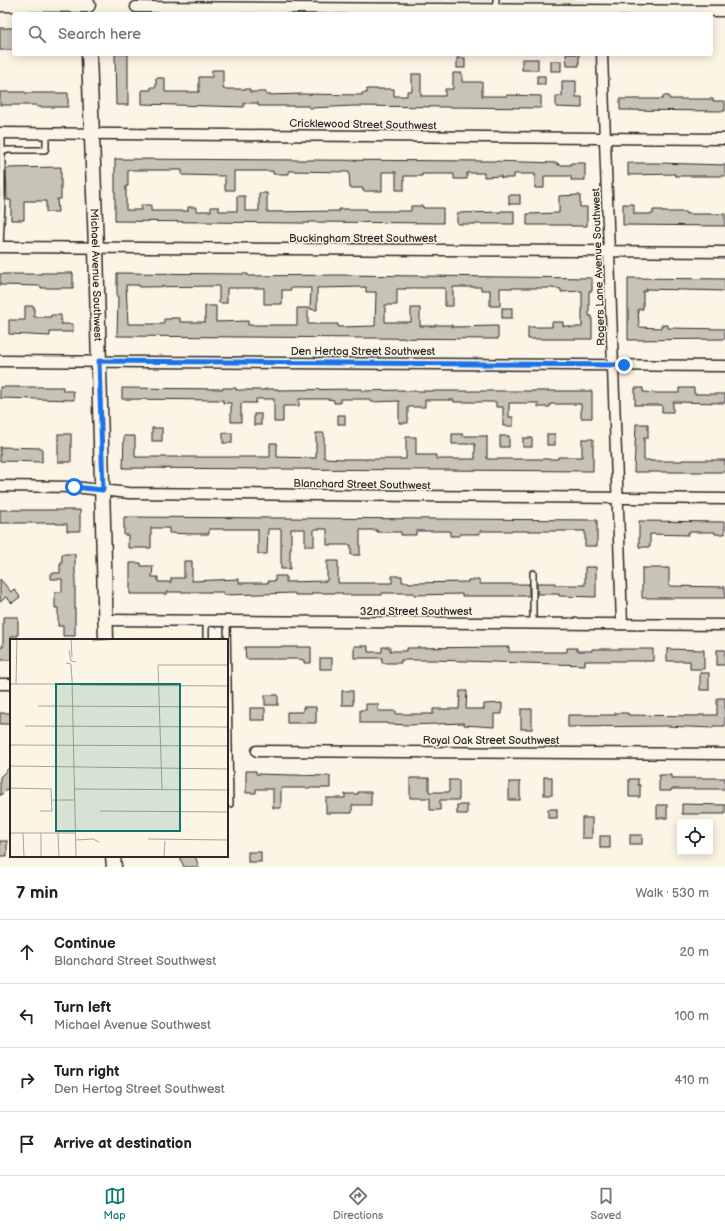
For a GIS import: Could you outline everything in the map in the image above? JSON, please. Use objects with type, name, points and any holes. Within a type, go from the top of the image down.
[{"type":"street","points":[[0,4],[88,5]]},
{"type":"street","points":[[136,7],[496,5],[725,11]]},
{"type":"street","name":"Michael Avenue Southwest","points":[[89,56],[96,248],[106,639]]},
{"type":"street","name":"Rogers Lane Avenue Southwest","points":[[602,56],[622,624]]},
{"type":"street","name":"Cricklewood Street Southwest","points":[[1,133],[725,139]]},
{"type":"street","name":"Buckingham Street Southwest","points":[[0,247],[725,252]]},
{"type":"street","name":"Den Hertog Street Southwest","points":[[0,361],[725,366]]},
{"type":"street","name":"Blanchard Street Southwest","points":[[0,486],[74,487],[129,493],[725,499]]},
{"type":"street","name":"32nd Street Southwest","points":[[106,620],[725,625]]},
{"type":"street","name":"Royal Oak Street Southwest","points":[[257,750],[725,754]]},
{"type":"street","points":[[113,857],[114,867]]},
{"type":"lane","points":[[0,247],[1,133]]},
{"type":"lane","points":[[2,150],[45,150],[46,133]]},
{"type":"lane","points":[[533,573],[533,623]]},
{"type":"lane","points":[[206,621],[206,639]]},
{"type":"lane","points":[[228,621],[230,804],[228,804]]},
{"type":"shaded area","points":[[330,0],[586,0],[583,3]]},
{"type":"building","points":[[0,28],[12,28],[12,50],[0,50]]},
{"type":"building","points":[[115,56],[128,56],[128,105],[116,105]]},
{"type":"building","points":[[566,56],[579,56],[579,66],[567,66]]},
{"type":"building","points":[[457,58],[465,58],[465,68],[457,68]]},
{"type":"building","points":[[522,59],[538,59],[538,70],[522,70]]},
{"type":"building","points":[[551,61],[561,61],[561,71],[551,71]]},
{"type":"building","points":[[212,70],[223,70],[223,89],[250,89],[250,92],[266,92],[266,95],[362,95],[362,93],[367,93],[367,89],[394,89],[394,96],[407,96],[407,91],[412,91],[412,74],[421,74],[421,96],[445,96],[445,89],[453,89],[453,73],[462,73],[462,82],[482,82],[482,96],[541,96],[541,108],[354,106],[309,108],[309,106],[258,106],[258,103],[244,103],[244,107],[142,104],[142,90],[151,90],[151,87],[156,87],[156,78],[165,78],[165,92],[199,92],[199,77],[212,77]]},
{"type":"building","points":[[537,76],[545,76],[545,84],[537,84]]},
{"type":"building","points":[[562,81],[576,81],[576,97],[582,97],[582,108],[556,107],[556,96],[562,96]]},
{"type":"building","points":[[0,92],[68,93],[68,107],[0,105]]},
{"type":"building","points":[[663,96],[669,96],[669,99],[713,99],[713,101],[725,101],[725,111],[620,110],[620,99],[663,99]]},
{"type":"building","points":[[115,159],[490,161],[558,163],[558,165],[585,163],[585,180],[571,180],[571,176],[544,176],[544,188],[535,188],[535,174],[514,174],[514,178],[501,178],[501,176],[484,177],[484,173],[467,173],[467,179],[454,179],[454,174],[422,174],[422,176],[404,176],[404,190],[396,190],[396,172],[382,172],[382,191],[363,191],[363,188],[350,188],[349,172],[289,171],[289,174],[273,174],[273,171],[234,171],[234,190],[225,190],[225,176],[182,175],[182,170],[128,170],[126,210],[141,210],[141,205],[151,205],[151,211],[188,211],[188,207],[196,207],[196,211],[211,211],[211,207],[219,207],[219,211],[237,211],[237,196],[245,196],[245,211],[259,211],[259,193],[267,193],[267,212],[339,211],[339,209],[367,209],[367,211],[411,211],[411,206],[423,206],[423,208],[443,208],[443,223],[115,221]]},
{"type":"building","points":[[628,163],[725,165],[725,176],[675,176],[675,174],[628,175]]},
{"type":"building","points":[[61,167],[61,199],[57,199],[58,212],[46,212],[46,201],[24,201],[24,220],[11,220],[11,200],[7,200],[6,168]]},
{"type":"building","points":[[509,195],[520,195],[520,204],[509,204]]},
{"type":"building","points":[[580,195],[580,207],[587,207],[587,226],[527,225],[527,214],[559,213],[559,196]]},
{"type":"building","points":[[623,204],[634,204],[634,214],[653,214],[653,210],[662,210],[662,212],[686,212],[686,214],[725,214],[725,226],[623,225]]},
{"type":"building","points":[[514,211],[514,224],[457,224],[457,213]]},
{"type":"building","points":[[73,273],[73,288],[41,288],[41,286],[0,285],[0,274]]},
{"type":"building","points":[[117,273],[248,274],[248,276],[338,275],[592,278],[592,291],[589,291],[589,316],[592,316],[592,339],[528,339],[528,327],[552,327],[552,322],[563,322],[563,326],[582,327],[582,291],[561,292],[561,289],[551,288],[500,288],[500,306],[490,306],[490,290],[481,290],[481,287],[453,287],[453,306],[445,306],[445,288],[406,288],[397,289],[397,305],[385,305],[385,322],[411,322],[411,308],[420,308],[420,326],[498,326],[498,339],[117,336]],"holes":[[[126,285],[139,285],[139,287],[219,286],[219,303],[227,303],[227,288],[264,288],[264,304],[282,304],[282,290],[291,290],[291,288],[311,288],[310,309],[317,310],[317,288],[366,287],[366,292],[376,292],[375,326],[338,327],[338,324],[308,324],[308,308],[297,308],[297,325],[248,325],[248,321],[216,322],[216,306],[205,306],[205,322],[180,322],[180,318],[171,318],[164,319],[164,324],[128,324]]]},
{"type":"building","points":[[628,278],[725,279],[725,291],[646,289],[646,291],[643,291],[643,309],[638,309],[639,327],[661,328],[661,325],[668,325],[668,328],[725,329],[725,339],[628,340]]},
{"type":"building","points":[[25,306],[34,306],[34,317],[51,317],[51,315],[61,315],[61,324],[73,324],[73,332],[50,332],[50,336],[9,334],[9,320],[25,320]]},
{"type":"building","points":[[502,308],[512,308],[512,318],[502,318]]},
{"type":"building","points":[[0,387],[63,387],[63,391],[73,391],[74,400],[0,398]]},
{"type":"building","points":[[122,388],[236,388],[236,390],[362,389],[362,391],[592,391],[592,418],[581,418],[581,404],[550,404],[550,407],[538,407],[538,403],[509,403],[509,417],[513,417],[513,426],[503,426],[503,407],[496,407],[496,402],[425,400],[425,407],[408,407],[408,423],[399,423],[399,401],[370,402],[370,399],[340,399],[340,403],[334,403],[334,400],[328,399],[299,399],[299,406],[283,406],[283,422],[274,422],[274,399],[256,399],[256,403],[241,403],[241,422],[231,422],[231,403],[223,403],[223,400],[122,399]]},
{"type":"building","points":[[635,388],[643,388],[643,392],[679,393],[679,388],[694,388],[694,394],[725,394],[725,403],[673,402],[673,412],[662,412],[662,405],[635,405]]},
{"type":"building","points":[[254,414],[261,414],[261,425],[254,425]]},
{"type":"building","points":[[338,415],[345,415],[345,424],[338,424]]},
{"type":"building","points":[[636,424],[648,424],[648,438],[644,438],[644,460],[725,460],[725,472],[634,472]]},
{"type":"building","points":[[152,428],[162,428],[162,441],[152,441]]},
{"type":"building","points":[[223,433],[232,433],[232,443],[223,443]]},
{"type":"building","points":[[316,433],[324,433],[324,458],[343,459],[406,459],[406,437],[416,437],[416,455],[436,455],[436,459],[475,459],[475,444],[452,444],[452,434],[463,434],[463,436],[487,436],[487,459],[558,459],[558,457],[582,457],[582,439],[593,439],[593,471],[123,468],[124,436],[135,436],[135,457],[270,457],[270,443],[277,443],[277,457],[316,458]]},
{"type":"building","points":[[58,434],[71,434],[71,462],[58,462]]},
{"type":"building","points":[[547,434],[555,434],[555,445],[547,445]]},
{"type":"building","points":[[500,436],[509,436],[509,447],[500,447]]},
{"type":"building","points":[[523,438],[532,438],[532,447],[523,447]]},
{"type":"building","points":[[0,447],[42,448],[42,462],[0,461]]},
{"type":"building","points":[[0,510],[80,510],[80,531],[67,531],[67,524],[0,523]]},
{"type":"building","points":[[124,517],[597,520],[597,546],[585,546],[585,531],[480,531],[480,534],[460,534],[460,536],[450,536],[450,531],[416,531],[416,535],[401,535],[401,532],[360,530],[360,555],[351,555],[351,545],[327,545],[327,529],[314,529],[314,546],[305,546],[305,529],[291,529],[290,569],[281,569],[281,529],[268,529],[267,554],[258,554],[258,529],[209,529],[209,534],[192,534],[169,533],[169,528],[151,528],[151,548],[128,548],[128,535],[124,535]]},
{"type":"building","points":[[639,521],[725,522],[725,534],[715,534],[715,532],[688,532],[688,535],[650,534],[650,547],[639,547]]},
{"type":"building","points":[[62,554],[75,554],[75,636],[63,636],[63,626],[58,626],[58,608],[55,608],[55,592],[62,592],[62,579],[51,579],[51,573],[60,573]]},
{"type":"building","points":[[184,561],[192,561],[192,581],[239,579],[239,583],[268,583],[268,581],[275,581],[275,576],[286,576],[286,582],[327,581],[327,561],[338,561],[338,583],[392,583],[392,576],[402,576],[402,582],[409,583],[468,582],[468,580],[480,580],[480,584],[529,584],[529,594],[528,596],[462,596],[462,594],[414,595],[414,593],[382,593],[382,595],[312,593],[312,595],[295,595],[295,593],[223,595],[223,592],[167,592],[167,594],[130,594],[130,563],[141,563],[141,566],[153,566],[152,577],[158,577],[158,582],[171,582],[171,578],[184,578]]},
{"type":"building","points":[[585,567],[596,567],[596,597],[537,594],[537,583],[555,583],[555,585],[585,585]]},
{"type":"building","points":[[642,568],[669,568],[669,586],[725,587],[725,598],[642,598]]},
{"type":"building","points":[[0,579],[11,592],[14,589],[20,597],[12,603],[6,597],[0,602]]},
{"type":"building","points":[[3,617],[18,617],[18,636],[11,636],[10,639],[10,660],[0,660],[0,647],[3,647]]},
{"type":"building","points":[[354,646],[368,646],[368,652],[382,652],[382,647],[390,647],[390,651],[407,651],[407,648],[509,647],[509,652],[567,652],[567,648],[577,648],[577,651],[592,651],[592,649],[653,649],[653,661],[585,661],[585,665],[433,660],[401,660],[401,663],[382,663],[382,658],[354,658]]},
{"type":"building","points":[[245,647],[311,647],[311,663],[304,663],[304,660],[298,659],[246,659]]},
{"type":"building","points":[[667,649],[704,650],[704,669],[690,669],[690,661],[667,661]]},
{"type":"building","points":[[717,650],[725,650],[725,665],[717,665]]},
{"type":"building","points":[[320,658],[332,658],[332,669],[320,669]]},
{"type":"building","points":[[700,673],[709,673],[709,690],[700,690]]},
{"type":"building","points":[[342,691],[353,691],[353,705],[342,705]]},
{"type":"building","points":[[460,691],[467,691],[466,709],[484,709],[484,704],[502,703],[502,714],[494,714],[494,727],[464,725],[464,723],[408,725],[360,723],[360,710],[366,710],[366,704],[378,704],[378,711],[396,711],[396,714],[433,714],[433,709],[459,709]]},
{"type":"building","points":[[265,695],[278,695],[278,705],[265,705]]},
{"type":"building","points":[[717,698],[725,698],[725,726],[713,726],[713,728],[666,726],[568,727],[568,715],[615,715],[615,713],[628,713],[628,715],[717,715]]},
{"type":"building","points":[[303,707],[316,707],[316,723],[287,723],[287,712],[303,712]]},
{"type":"building","points":[[250,708],[265,708],[265,720],[250,720]]},
{"type":"building","points":[[521,709],[532,709],[532,729],[521,729]]},
{"type":"building","points":[[0,713],[10,713],[10,724],[0,724]]},
{"type":"building","points":[[10,767],[10,786],[0,796],[0,777]]},
{"type":"building","points":[[246,771],[256,771],[256,774],[330,776],[330,788],[281,788],[281,808],[273,808],[273,789],[256,789],[256,793],[246,793]]},
{"type":"building","points":[[659,775],[671,775],[671,778],[725,778],[725,789],[671,789],[671,791],[659,791]]},
{"type":"building","points":[[544,777],[552,777],[552,795],[544,795]]},
{"type":"building","points":[[410,778],[429,778],[429,792],[449,792],[449,780],[459,780],[459,800],[440,800],[440,810],[430,810],[430,798],[410,798]]},
{"type":"building","points":[[629,779],[638,779],[638,785],[640,785],[640,797],[629,797]]},
{"type":"building","points":[[509,782],[520,782],[520,800],[509,800]]},
{"type":"building","points":[[358,792],[371,792],[371,805],[352,805],[352,813],[326,813],[326,798],[345,798],[345,794],[358,794]]},
{"type":"building","points":[[682,804],[725,805],[725,814],[682,814]]},
{"type":"building","points":[[457,805],[467,805],[467,814],[457,814]]},
{"type":"building","points":[[657,805],[667,805],[667,818],[657,818]]},
{"type":"building","points":[[548,809],[557,809],[557,818],[548,818]]},
{"type":"building","points":[[582,818],[592,818],[592,838],[582,838]]},
{"type":"building","points":[[630,835],[642,835],[642,844],[630,844]]},
{"type":"building","points":[[600,836],[610,836],[610,848],[600,848]]},
{"type":"building","points":[[0,841],[7,841],[7,856],[0,856]]},
{"type":"building","points":[[248,852],[261,852],[261,862],[248,862]]},
{"type":"building","points":[[179,857],[195,857],[199,867],[184,867]]},
{"type":"route","points":[[74,487],[103,490],[99,361],[624,365]]}]
